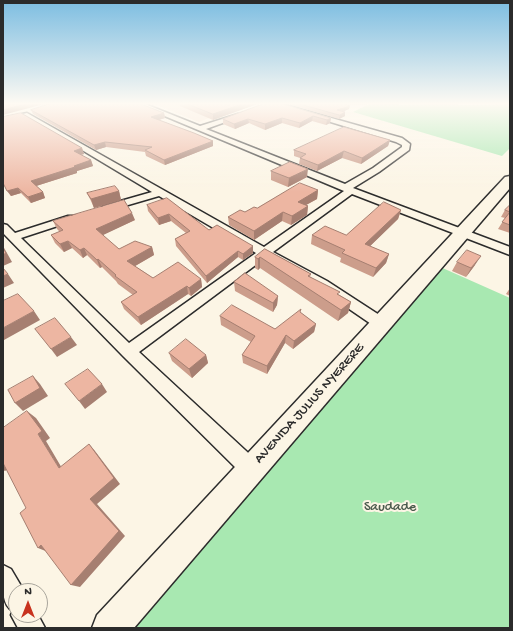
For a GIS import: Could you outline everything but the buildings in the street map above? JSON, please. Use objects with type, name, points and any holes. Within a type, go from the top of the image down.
[{"type":"street","points":[[59,133],[265,253],[322,284],[382,324]]},
{"type":"street","points":[[210,133],[463,234],[510,251]]},
{"type":"street","points":[[128,352],[265,253],[407,146],[399,140],[376,133]]},
{"type":"street","name":"AVENIDA JULIUS NYERERE","points":[[110,628],[510,180]]},
{"type":"street","points":[[100,210],[161,192]]},
{"type":"street","points":[[8,232],[79,216]]},
{"type":"street","points":[[8,232],[128,352],[251,469]]},
{"type":"street","points":[[3,577],[8,586]]},
{"type":"green space","points":[[426,133],[510,133],[510,148],[502,156]]},
{"type":"green space","name":"Saudade","points":[[438,266],[510,298],[510,628],[129,628]]}]
